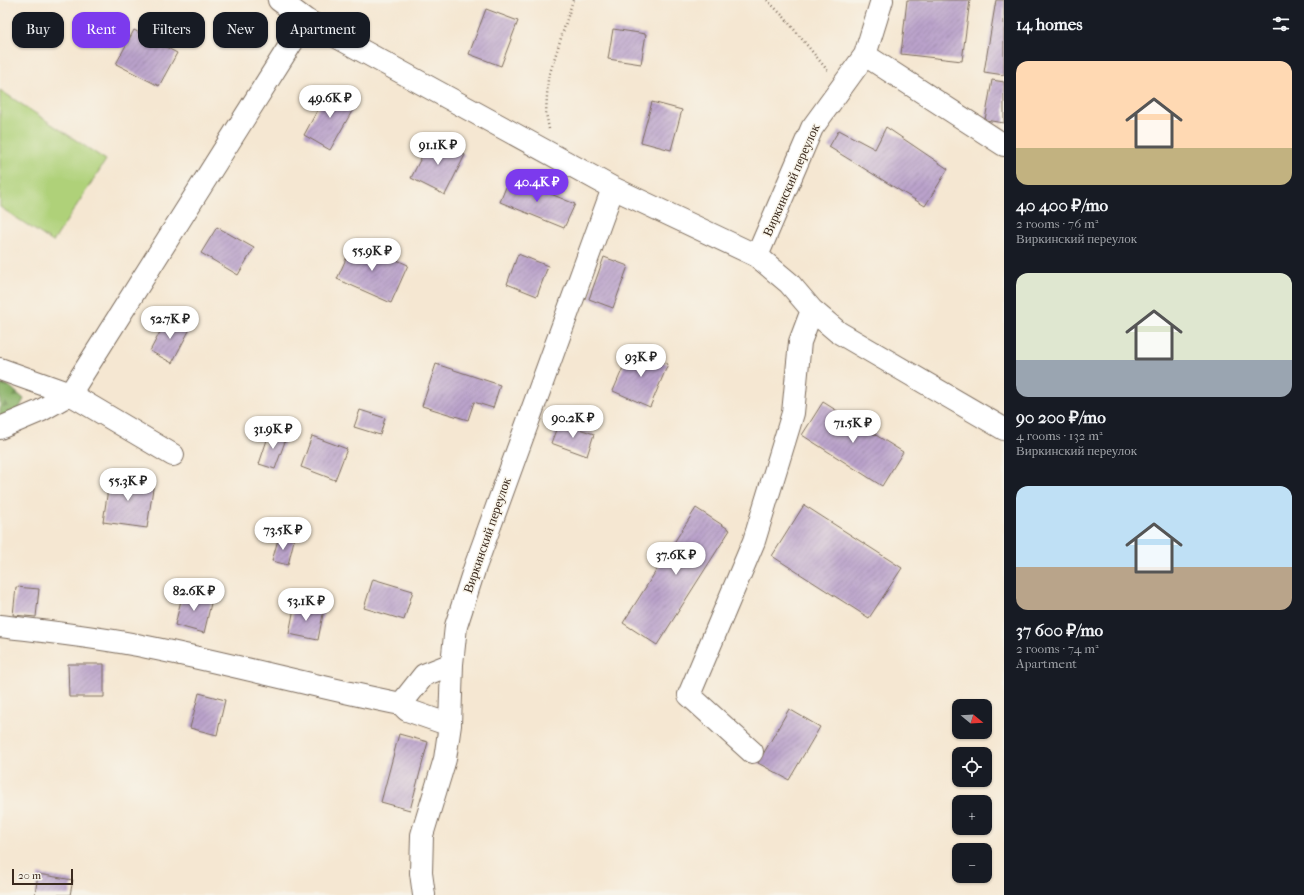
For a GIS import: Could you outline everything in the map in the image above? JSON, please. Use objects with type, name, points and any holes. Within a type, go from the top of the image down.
[{"type":"street","points":[[279,0],[295,12]]},
{"type":"street","name":"Виркинский переулок","points":[[757,256],[812,128],[865,55],[882,0]]},
{"type":"street","points":[[0,428],[40,411],[70,394],[288,48]]},
{"type":"street","points":[[357,48],[613,188],[757,256],[789,282],[812,310],[838,332],[1004,429]]},
{"type":"street","points":[[865,55],[1004,145]]},
{"type":"street","name":"Виркинский переулок","points":[[424,895],[421,873],[422,835],[445,759],[450,725],[452,664],[456,626],[475,567],[613,188]]},
{"type":"street","points":[[752,752],[689,695],[754,541],[793,413],[800,342],[812,310]]},
{"type":"street","points":[[0,369],[70,394],[173,455]]},
{"type":"street","points":[[0,626],[94,638],[147,647],[323,689],[401,704],[407,710],[450,725]]},
{"type":"street","points":[[401,704],[424,675],[452,664]]},
{"type":"path","points":[[552,154],[546,113],[548,79],[573,0]]},
{"type":"path","points":[[768,0],[784,17],[818,60],[843,87]]},
{"type":"green space","points":[[0,90],[106,160],[53,242],[0,207]]},
{"type":"green space","points":[[0,383],[9,386],[24,399],[16,415],[0,426]]},
{"type":"building","points":[[907,0],[970,0],[962,61],[901,54]]},
{"type":"building","points":[[996,0],[1004,0],[1004,75],[984,72]]},
{"type":"building","points":[[486,9],[518,21],[501,66],[469,54]]},
{"type":"building","points":[[613,29],[646,34],[641,64],[608,59]]},
{"type":"building","points":[[134,30],[138,32],[138,48],[168,48],[177,53],[159,86],[116,64],[124,48],[130,48],[130,38]]},
{"type":"building","points":[[992,80],[1004,82],[1004,123],[985,120]]},
{"type":"building","points":[[329,89],[356,104],[330,150],[304,135]]},
{"type":"building","points":[[652,102],[682,110],[671,150],[641,142]]},
{"type":"building","points":[[886,127],[948,169],[925,206],[829,147],[839,130],[875,149]]},
{"type":"building","points":[[431,138],[465,155],[445,195],[411,178]]},
{"type":"building","points":[[510,177],[575,204],[564,228],[500,202]]},
{"type":"building","points":[[217,227],[254,248],[238,275],[201,253]]},
{"type":"building","points":[[354,241],[408,265],[391,303],[337,279]]},
{"type":"building","points":[[518,254],[548,266],[537,296],[507,284]]},
{"type":"building","points":[[604,257],[628,266],[613,308],[589,299]]},
{"type":"building","points":[[168,317],[190,329],[172,363],[150,351]]},
{"type":"building","points":[[631,349],[668,364],[650,407],[613,391]]},
{"type":"building","points":[[436,364],[500,385],[493,408],[474,402],[468,420],[422,406]]},
{"type":"building","points":[[823,402],[903,452],[882,486],[802,435]]},
{"type":"building","points":[[360,410],[385,418],[380,435],[354,427]]},
{"type":"building","points":[[559,422],[594,434],[587,456],[551,443]]},
{"type":"building","points":[[270,431],[287,436],[275,469],[259,464]]},
{"type":"building","points":[[312,436],[347,449],[335,480],[301,467]]},
{"type":"building","points":[[110,476],[154,482],[147,528],[103,522]]},
{"type":"building","points":[[804,505],[902,568],[869,618],[772,556]]},
{"type":"building","points":[[696,508],[730,530],[657,645],[623,623]]},
{"type":"building","points":[[279,536],[294,540],[288,565],[272,561]]},
{"type":"building","points":[[373,579],[413,591],[404,620],[364,608]]},
{"type":"building","points":[[16,587],[39,589],[36,617],[13,615]]},
{"type":"building","points":[[183,592],[212,599],[204,633],[175,625]]},
{"type":"building","points":[[295,603],[324,609],[318,640],[289,634]]},
{"type":"building","points":[[68,664],[104,664],[104,697],[69,697]]},
{"type":"building","points":[[199,693],[225,700],[217,735],[190,728]]},
{"type":"building","points":[[789,709],[820,727],[789,780],[758,763]]},
{"type":"building","points":[[399,734],[428,742],[410,810],[381,802]]},
{"type":"building","points":[[38,874],[73,880],[70,895],[35,895]]}]
